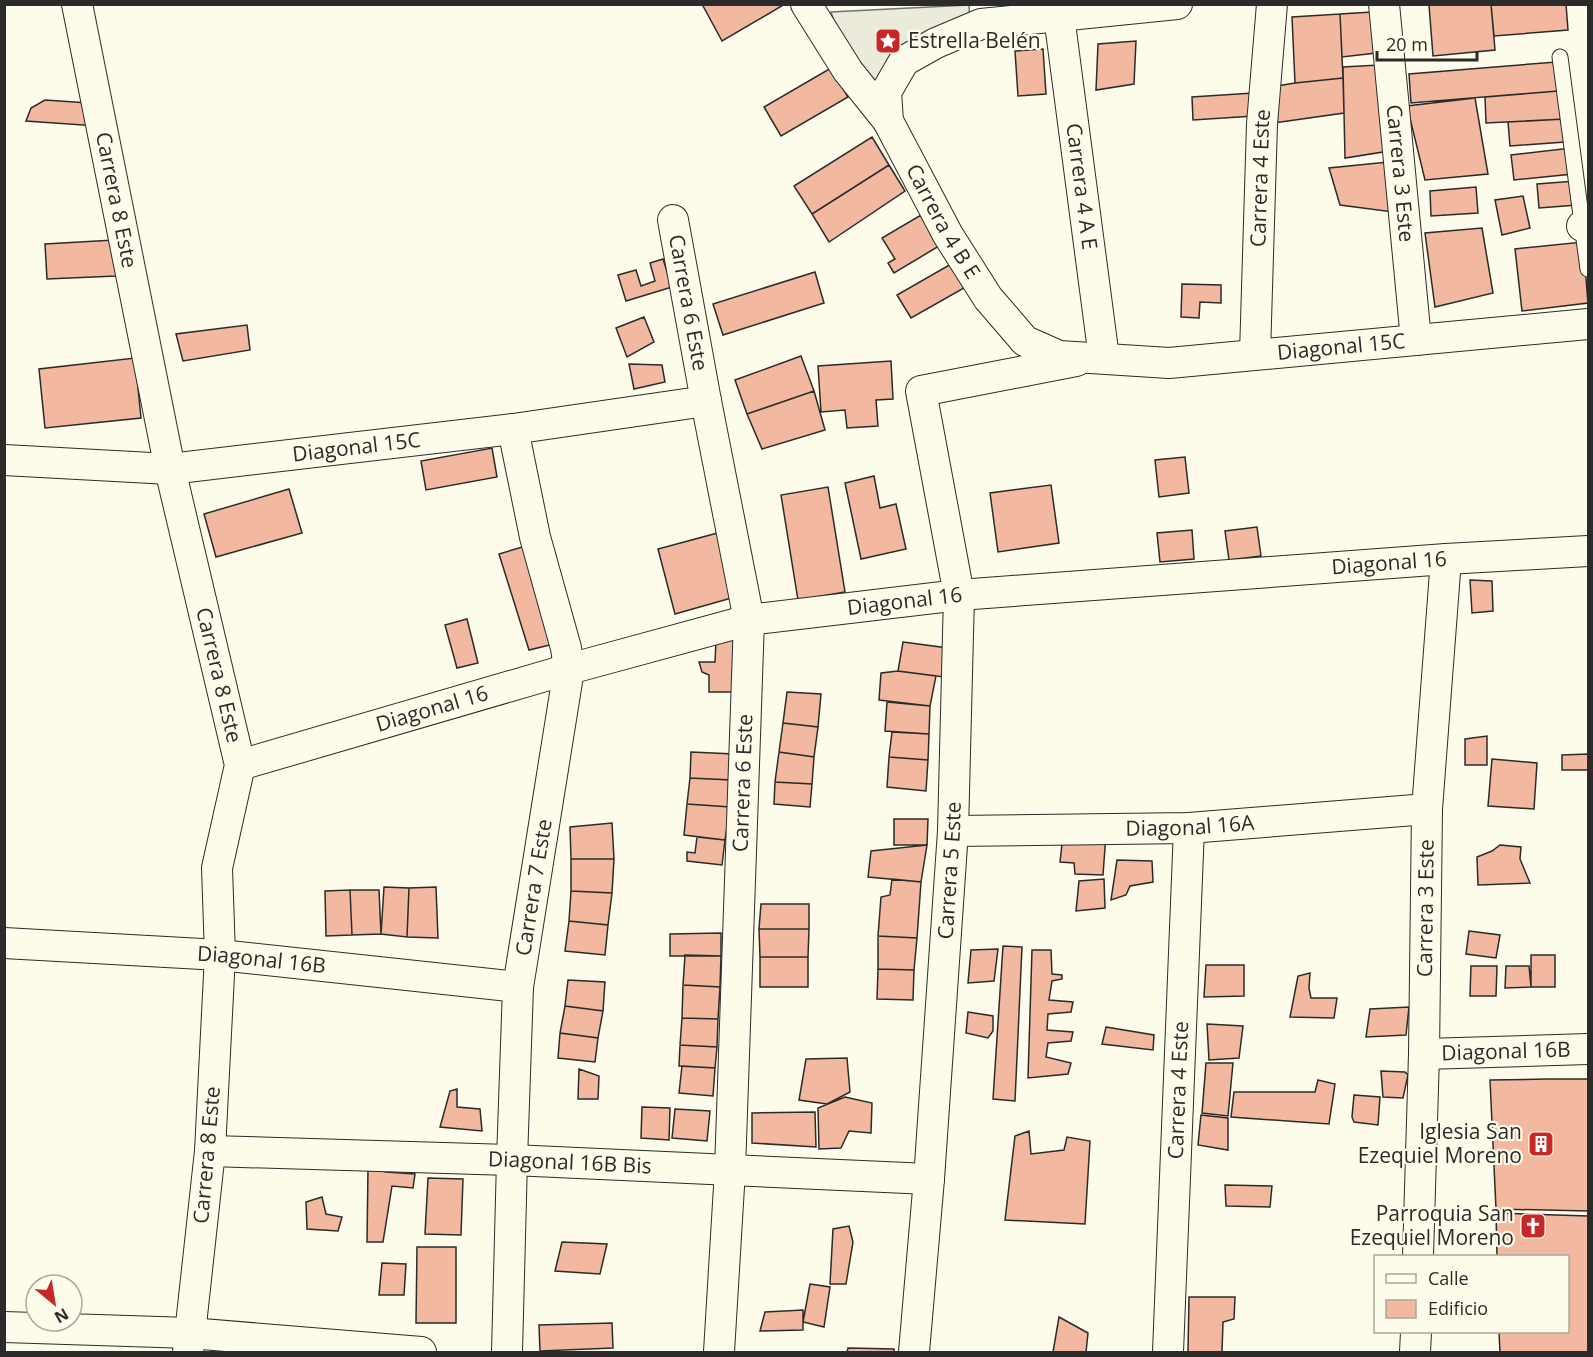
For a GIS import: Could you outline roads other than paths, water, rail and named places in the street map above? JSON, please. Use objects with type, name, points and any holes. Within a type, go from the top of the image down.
[{"type":"street","name":"Carrera 8 Este","points":[[77,4],[170,469],[240,765],[217,868],[220,955],[210,1151],[189,1343]]},
{"type":"street","points":[[806,4],[848,71],[888,121]]},
{"type":"street","points":[[1059,16],[1178,4]]},
{"type":"street","name":"Carrera 4 Este","points":[[1256,354],[1262,124],[1272,4]]},
{"type":"street","name":"Carrera 3 Este","points":[[1384,4],[1416,340]]},
{"type":"street","name":"Carrera 4 B E","points":[[1024,341],[988,298],[948,235],[888,121],[886,92],[904,61],[936,42],[981,24],[1059,16]]},
{"type":"street","name":"Carrera 4 A E","points":[[1059,16],[1099,358]]},
{"type":"street","name":"Carrera 6 Este","points":[[673,220],[749,620],[730,1170],[719,1353]]},
{"type":"street","name":"Diagonal 15C","points":[[1024,341],[1059,356],[1170,363],[1588,324]]},
{"type":"street","name":"Diagonal 15C","points":[[921,391],[1099,358]]},
{"type":"street","name":"Carrera 5 Este","points":[[914,1353],[929,1179],[953,831],[959,595],[921,391]]},
{"type":"street","name":"Diagonal 15C","points":[[4,460],[170,469],[513,429],[706,401]]},
{"type":"street","name":"Carrera 7 Este","points":[[507,1353],[518,987],[569,669],[566,648],[535,537],[513,429]]},
{"type":"street","name":"Diagonal 16","points":[[240,765],[569,669],[749,620],[959,595],[1446,559],[1588,551]]},
{"type":"street","name":"Carrera 3 Este","points":[[1418,1255],[1424,1054],[1427,809],[1446,559]]},
{"type":"street","name":"Diagonal 16A","points":[[953,831],[1189,828],[1427,809]]},
{"type":"street","name":"Carrera 4 Este","points":[[1168,1353],[1189,828]]},
{"type":"street","name":"Diagonal 16B","points":[[4,943],[220,955],[518,987]]},
{"type":"street","name":"Diagonal 16B","points":[[1424,1054],[1588,1049]]},
{"type":"street","name":"Diagonal 16B Bis","points":[[210,1151],[512,1160],[929,1179]]},
{"type":"street","points":[[4,1327],[189,1343],[421,1353]]},
{"type":"street","points":[[1415,1353],[1416,1333]]},
{"type":"lane","points":[[1560,57],[1585,226],[1588,269]]},
{"type":"place","name":"Estrella Belén","points":[[888,41]]},
{"type":"place","name":"Iglesia San Ezequiel Moreno","points":[[1541,1144]]},
{"type":"place","name":"Parroquia San Ezequiel Moreno","points":[[1533,1226]]}]
